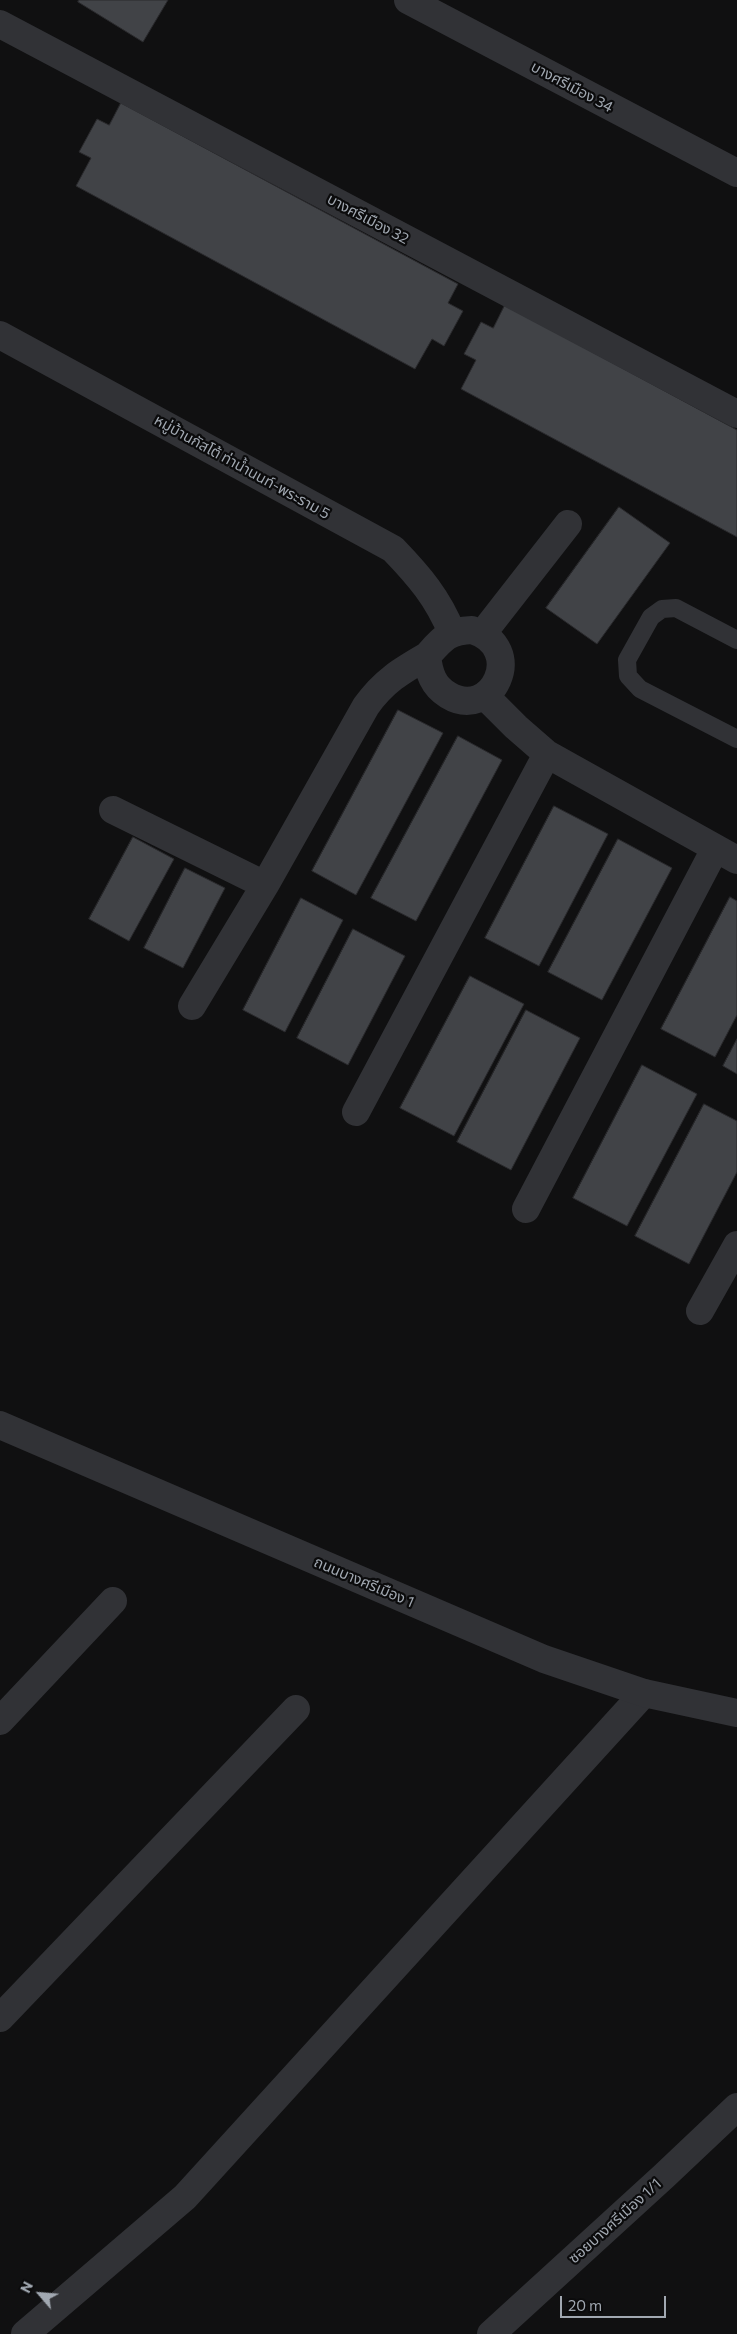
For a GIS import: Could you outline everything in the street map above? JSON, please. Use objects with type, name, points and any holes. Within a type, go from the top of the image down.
[{"type":"street","name":"บางศรีเมือง 34","points":[[408,0],[737,173]]},
{"type":"street","name":"บางศรีเมือง 32","points":[[0,24],[737,414]]},
{"type":"street","name":"หมู่บ้านกัสโต้ ท่าน้ำนนท์-พระราม 5","points":[[0,335],[393,549],[425,582],[445,614],[452,633]]},
{"type":"street","points":[[483,633],[568,524]]},
{"type":"street","points":[[192,1006],[265,885],[378,688],[393,676],[428,656],[444,638],[452,633],[472,630],[483,633],[498,649],[502,660],[501,674],[495,686],[485,696],[470,701],[455,699],[442,692],[432,680],[428,656]]},
{"type":"street","points":[[485,696],[547,754],[726,855],[526,1209]]},
{"type":"street","points":[[356,1112],[547,754]]},
{"type":"street","points":[[113,810],[265,885]]},
{"type":"street","points":[[700,1311],[737,1245]]},
{"type":"street","name":"ถนนบางศรีเมือง 1","points":[[0,1425],[544,1659],[644,1693],[737,1713]]},
{"type":"street","points":[[0,1721],[113,1602]]},
{"type":"street","points":[[25,2334],[185,2197],[644,1693]]},
{"type":"street","points":[[0,2018],[296,1709]]},
{"type":"street","name":"ซอยบางศรีเมือง 1/1","points":[[491,2334],[737,2107]]},
{"type":"lane","points":[[737,640],[676,608],[662,609],[651,617],[627,660],[628,676],[640,689],[737,739]]},
{"type":"building","points":[[79,0],[168,0],[143,42],[78,2]]},
{"type":"building","points":[[121,103],[458,284],[448,303],[463,311],[444,346],[432,339],[415,369],[76,186],[91,158],[79,152],[97,119],[109,125]]},
{"type":"building","points":[[505,305],[737,430],[737,537],[461,389],[476,360],[464,354],[481,322],[493,328]]},
{"type":"building","points":[[619,507],[670,543],[597,644],[546,608]]},
{"type":"building","points":[[398,710],[443,733],[356,895],[312,871]]},
{"type":"building","points":[[458,736],[502,760],[416,921],[371,898]]},
{"type":"building","points":[[554,806],[608,834],[539,966],[485,938]]},
{"type":"building","points":[[133,837],[174,859],[129,941],[89,919]]},
{"type":"building","points":[[618,839],[672,868],[602,1000],[548,972]]},
{"type":"building","points":[[185,868],[225,888],[183,968],[144,948]]},
{"type":"building","points":[[730,897],[737,901],[737,1015],[715,1057],[661,1029]]},
{"type":"building","points":[[301,898],[343,920],[285,1032],[243,1010]]},
{"type":"building","points":[[353,929],[405,956],[348,1065],[297,1038]]},
{"type":"building","points":[[470,976],[524,1004],[454,1136],[400,1108]]},
{"type":"building","points":[[526,1010],[580,1038],[511,1170],[457,1142]]},
{"type":"building","points":[[737,1039],[737,1074],[723,1066]]},
{"type":"building","points":[[642,1065],[697,1094],[627,1226],[573,1198]]},
{"type":"building","points":[[704,1104],[737,1121],[737,1172],[689,1264],[635,1236]]}]
